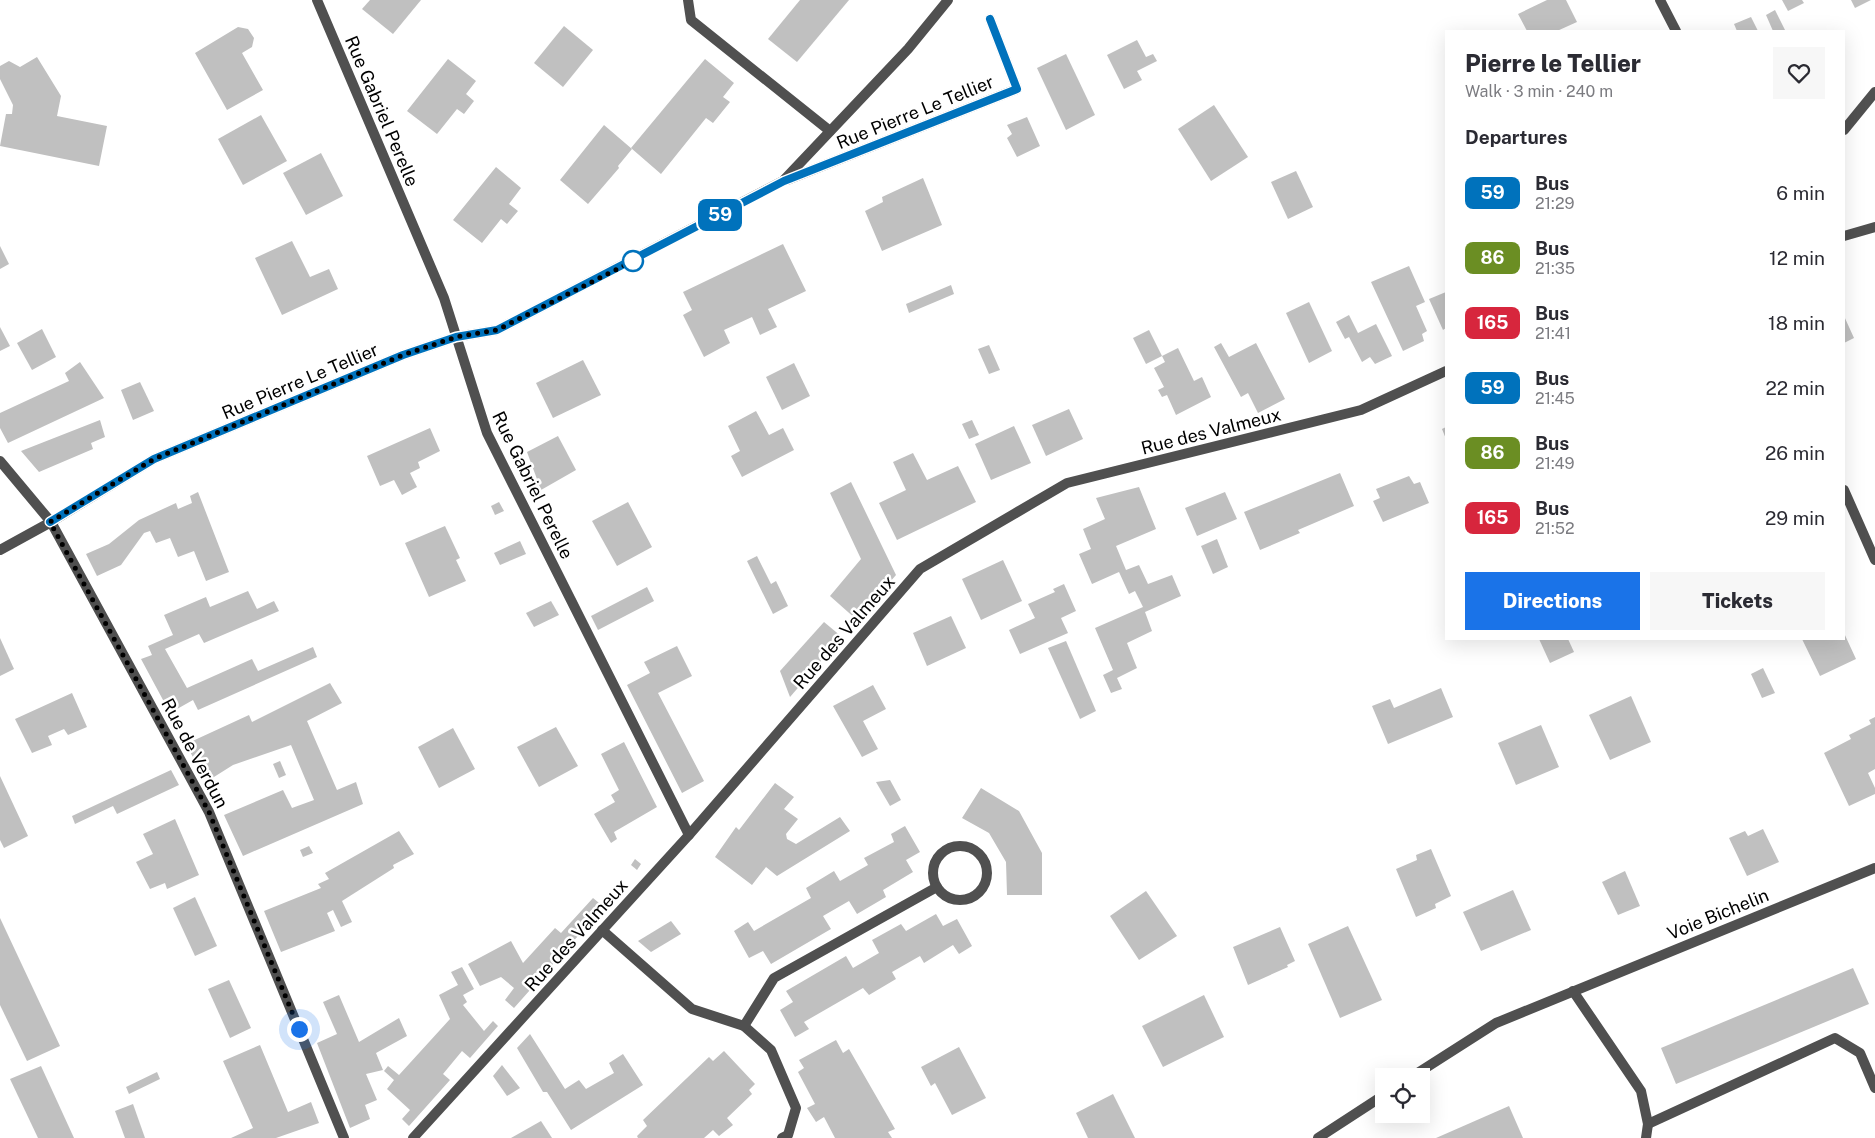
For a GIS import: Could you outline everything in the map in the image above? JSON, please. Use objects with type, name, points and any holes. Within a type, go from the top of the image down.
[{"type":"street","name":"Rue Gabriel Perelle","points":[[317,0],[444,298],[487,433],[689,834]]},
{"type":"street","points":[[688,0],[691,20],[830,131]]},
{"type":"street","name":"Rue Pierre Le Tellier","points":[[784,181],[908,49],[948,0]]},
{"type":"street","points":[[1660,0],[1675,30]]},
{"type":"street","name":"Rue Pierre Le Tellier","points":[[0,550],[154,459],[403,355],[456,337],[497,330],[784,181],[1017,89],[990,19]]},
{"type":"street","points":[[1845,129],[1875,92]]},
{"type":"street","points":[[1845,236],[1875,227]]},
{"type":"street","name":"Rue des Valmeux","points":[[413,1138],[689,834],[920,570],[1067,483],[1361,410],[1445,371]]},
{"type":"street","name":"Rue de Verdun","points":[[0,461],[50,522],[209,812],[344,1138]]},
{"type":"street","points":[[1845,492],[1875,560]]},
{"type":"street","points":[[958,846],[967,847],[981,857],[987,873],[986,882],[975,895],[959,900],[942,894],[937,887],[934,870],[942,854],[958,846]]},
{"type":"street","name":"Voie Bichelin","points":[[1426,1068],[1496,1022],[1875,868]]},
{"type":"street","points":[[744,1026],[774,978],[937,887]]},
{"type":"street","points":[[602,930],[692,1009],[744,1026],[771,1050],[796,1108],[788,1135],[782,1138]]},
{"type":"street","points":[[1572,991],[1641,1091],[1648,1124],[1646,1138]]},
{"type":"street","points":[[1648,1124],[1835,1038],[1860,1053],[1875,1088]]},
{"type":"street","points":[[1318,1138],[1375,1102]]},
{"type":"building","points":[[370,0],[421,0],[393,34],[362,9]]},
{"type":"building","points":[[800,0],[849,0],[797,62],[768,39]]},
{"type":"building","points":[[1547,0],[1566,0],[1577,22],[1559,30],[1526,30],[1518,14]]},
{"type":"building","points":[[1782,0],[1802,0],[1804,3],[1788,11]]},
{"type":"building","points":[[1851,0],[1871,0],[1855,8]]},
{"type":"building","points":[[1775,10],[1785,30],[1773,30],[1766,15]]},
{"type":"building","points":[[1751,17],[1758,30],[1737,30],[1734,24]]},
{"type":"building","points":[[564,26],[593,50],[563,87],[534,63]]},
{"type":"building","points":[[238,27],[248,29],[254,38],[252,47],[242,53],[263,90],[227,110],[195,53]]},
{"type":"building","points":[[1137,40],[1146,57],[1153,54],[1157,61],[1137,71],[1142,80],[1124,89],[1107,55]]},
{"type":"building","points":[[1066,54],[1095,115],[1066,130],[1037,68]]},
{"type":"building","points":[[37,57],[61,96],[57,116],[107,126],[99,166],[0,146],[6,114],[12,114],[13,105],[0,79],[0,66],[9,61],[20,67]]},
{"type":"building","points":[[448,59],[476,81],[466,94],[474,101],[464,114],[457,109],[437,134],[407,111]]},
{"type":"building","points":[[705,59],[734,83],[723,97],[730,102],[713,123],[706,118],[661,174],[631,148]]},
{"type":"building","points":[[1214,105],[1248,157],[1211,181],[1178,129]]},
{"type":"building","points":[[261,115],[287,161],[243,185],[218,139]]},
{"type":"building","points":[[1027,117],[1040,146],[1017,157],[1007,138],[1012,134],[1007,125]]},
{"type":"building","points":[[604,125],[632,149],[618,166],[619,168],[588,204],[560,180]]},
{"type":"building","points":[[321,153],[343,196],[306,215],[283,173]]},
{"type":"building","points":[[496,167],[521,188],[509,204],[518,211],[507,224],[501,219],[482,243],[453,220]]},
{"type":"building","points":[[1296,171],[1313,207],[1288,219],[1271,182]]},
{"type":"building","points":[[923,178],[942,225],[882,251],[865,211],[883,202],[882,197]]},
{"type":"building","points":[[292,241],[310,277],[329,269],[338,289],[282,315],[255,258]]},
{"type":"building","points":[[783,244],[806,291],[768,309],[777,327],[760,335],[752,317],[724,330],[730,343],[704,357],[683,315],[692,310],[683,292]]},
{"type":"building","points":[[0,246],[9,264],[0,269]]},
{"type":"building","points":[[1409,266],[1425,302],[1416,306],[1427,331],[1422,334],[1424,341],[1403,351],[1371,282]]},
{"type":"building","points":[[951,285],[954,294],[909,313],[906,304]]},
{"type":"building","points":[[1445,292],[1445,329],[1443,330],[1429,299]]},
{"type":"building","points":[[1309,302],[1332,351],[1309,363],[1286,313]]},
{"type":"building","points":[[1349,315],[1358,333],[1376,324],[1392,356],[1375,364],[1370,357],[1362,362],[1349,337],[1345,339],[1336,322]]},
{"type":"building","points":[[1845,318],[1854,338],[1845,342]]},
{"type":"building","points":[[0,327],[10,346],[0,351]]},
{"type":"building","points":[[42,329],[56,357],[32,370],[17,343]]},
{"type":"building","points":[[1149,330],[1162,356],[1146,364],[1133,338]]},
{"type":"building","points":[[1221,343],[1229,357],[1256,343],[1285,399],[1258,413],[1248,393],[1241,397],[1214,347]]},
{"type":"building","points":[[989,345],[1000,370],[989,374],[978,349]]},
{"type":"building","points":[[1178,348],[1194,381],[1202,377],[1211,397],[1176,415],[1167,395],[1162,397],[1158,390],[1164,387],[1154,368],[1165,362],[1162,356]]},
{"type":"building","points":[[583,360],[601,395],[553,418],[536,383]]},
{"type":"building","points":[[80,362],[104,398],[8,443],[0,428],[0,413],[69,381],[65,373]]},
{"type":"building","points":[[794,363],[810,396],[782,410],[766,377]]},
{"type":"building","points":[[140,382],[154,411],[133,420],[121,390]]},
{"type":"building","points":[[1069,409],[1083,439],[1046,456],[1032,425]]},
{"type":"building","points":[[756,411],[769,435],[783,428],[794,450],[742,477],[731,456],[740,451],[728,426]]},
{"type":"building","points":[[100,420],[105,437],[91,443],[93,449],[39,472],[21,451]]},
{"type":"building","points":[[972,420],[979,435],[969,439],[962,424]]},
{"type":"building","points":[[1014,426],[1031,463],[991,480],[975,444]]},
{"type":"building","points":[[430,428],[440,451],[418,462],[420,468],[410,473],[417,487],[402,495],[394,480],[380,486],[367,456]]},
{"type":"building","points":[[558,436],[576,470],[541,490],[527,452]]},
{"type":"building","points":[[913,453],[927,480],[958,466],[976,502],[897,540],[879,503],[906,490],[893,462]]},
{"type":"building","points":[[1340,473],[1354,506],[1298,530],[1300,533],[1260,550],[1244,512]]},
{"type":"building","points":[[1409,476],[1414,484],[1420,482],[1429,503],[1383,522],[1373,501],[1380,498],[1376,489]]},
{"type":"building","points":[[851,482],[896,575],[857,620],[830,596],[861,559],[830,493]]},
{"type":"building","points":[[1139,487],[1156,529],[1116,546],[1126,570],[1139,565],[1148,584],[1172,575],[1181,596],[1145,612],[1152,631],[1127,643],[1137,668],[1117,678],[1122,689],[1111,693],[1103,675],[1113,670],[1095,628],[1143,607],[1135,591],[1129,594],[1119,572],[1092,584],[1079,554],[1091,549],[1083,529],[1105,519],[1096,498]]},
{"type":"building","points":[[198,492],[229,572],[206,581],[194,551],[178,557],[170,538],[156,543],[150,531],[144,533],[121,565],[97,576],[86,554],[109,544],[139,520],[176,503],[178,509],[192,503],[190,496]]},
{"type":"building","points":[[1225,492],[1237,519],[1197,536],[1185,508]]},
{"type":"building","points":[[499,502],[504,511],[495,515],[491,506]]},
{"type":"building","points":[[628,502],[652,547],[617,566],[592,521]]},
{"type":"building","points":[[445,526],[460,558],[456,560],[466,581],[429,597],[405,543]]},
{"type":"building","points":[[1217,539],[1228,567],[1213,574],[1201,546]]},
{"type":"building","points":[[520,541],[526,554],[500,565],[494,553]]},
{"type":"building","points":[[757,556],[771,584],[776,581],[788,606],[773,614],[747,561]]},
{"type":"building","points":[[1003,560],[1022,601],[981,620],[962,579]]},
{"type":"building","points":[[1064,584],[1076,611],[1061,618],[1068,633],[1020,654],[1009,630],[1035,618],[1028,604],[1055,592],[1053,589]]},
{"type":"building","points":[[647,587],[654,601],[598,630],[591,616]]},
{"type":"building","points":[[248,591],[257,609],[274,601],[279,611],[204,643],[199,634],[165,649],[187,688],[252,659],[258,671],[313,647],[317,657],[198,710],[193,700],[170,713],[141,659],[152,655],[148,646],[173,635],[164,615],[206,597],[210,607]]},
{"type":"building","points":[[551,601],[559,615],[534,627],[526,613]]},
{"type":"building","points":[[951,616],[966,648],[927,666],[913,633]]},
{"type":"building","points":[[824,622],[842,637],[790,697],[780,671]]},
{"type":"building","points":[[1845,635],[1856,659],[1820,676],[1802,640],[1845,640]]},
{"type":"building","points":[[0,638],[14,669],[0,676]]},
{"type":"building","points":[[1539,640],[1568,640],[1574,652],[1550,663]]},
{"type":"building","points":[[1066,641],[1096,711],[1080,719],[1048,648]]},
{"type":"building","points":[[677,646],[692,676],[658,693],[704,781],[682,793],[627,685],[650,673],[644,662]]},
{"type":"building","points":[[1763,668],[1775,693],[1762,698],[1751,674]]},
{"type":"building","points":[[330,683],[342,703],[307,721],[337,790],[356,782],[363,804],[243,856],[224,815],[283,790],[292,808],[314,800],[291,745],[233,765],[206,782],[186,744],[249,715],[252,722]]},
{"type":"building","points":[[873,685],[886,709],[863,721],[878,749],[862,757],[833,706]]},
{"type":"building","points":[[1441,688],[1453,717],[1388,744],[1372,706],[1390,699],[1394,708]]},
{"type":"building","points":[[72,693],[87,727],[68,735],[64,729],[48,736],[52,745],[32,753],[15,719]]},
{"type":"building","points":[[1631,696],[1651,742],[1610,760],[1589,715]]},
{"type":"building","points":[[1875,717],[1875,769],[1868,773],[1875,788],[1875,794],[1849,806],[1824,753],[1851,739],[1849,735],[1871,724],[1869,720]]},
{"type":"building","points":[[1541,725],[1559,767],[1516,785],[1498,743]]},
{"type":"building","points":[[556,727],[578,766],[539,787],[517,747]]},
{"type":"building","points":[[453,728],[475,769],[439,788],[418,747]]},
{"type":"building","points":[[624,742],[657,807],[614,832],[617,839],[611,843],[594,814],[615,802],[611,795],[619,790],[601,754]]},
{"type":"building","points":[[280,761],[286,775],[279,778],[273,764]]},
{"type":"building","points":[[171,770],[179,785],[117,814],[113,806],[75,824],[72,816]]},
{"type":"building","points":[[0,776],[28,836],[4,848],[0,840]]},
{"type":"building","points":[[890,780],[901,800],[890,806],[876,782]]},
{"type":"building","points":[[775,783],[794,797],[784,809],[798,819],[786,834],[787,839],[796,844],[840,817],[850,831],[777,876],[766,867],[752,885],[715,857],[736,827],[739,830]]},
{"type":"building","points":[[981,788],[1019,811],[1042,853],[1042,895],[1007,895],[1006,862],[989,833],[962,818]]},
{"type":"building","points":[[175,819],[199,875],[167,889],[165,883],[150,889],[136,862],[153,854],[143,834]]},
{"type":"building","points":[[905,826],[920,852],[906,860],[913,872],[883,890],[886,897],[857,914],[849,901],[823,916],[831,929],[771,964],[763,951],[749,958],[734,931],[748,922],[754,931],[811,898],[806,888],[834,871],[840,881],[868,865],[864,858],[894,842],[891,834]]},
{"type":"building","points":[[1763,829],[1779,862],[1747,876],[1729,838],[1745,831],[1748,836]]},
{"type":"building","points":[[399,831],[414,854],[393,865],[394,868],[342,901],[352,922],[341,927],[333,910],[327,913],[335,931],[281,952],[264,911],[321,888],[318,884],[329,879],[325,873]]},
{"type":"building","points":[[309,846],[313,853],[303,857],[300,850]]},
{"type":"building","points":[[1431,849],[1451,896],[1435,904],[1436,908],[1416,917],[1396,869],[1417,860],[1416,855]]},
{"type":"building","points":[[635,859],[641,864],[637,870],[631,865]]},
{"type":"building","points":[[1625,871],[1640,906],[1618,915],[1602,882]]},
{"type":"building","points":[[1513,890],[1531,930],[1481,951],[1463,912]]},
{"type":"building","points":[[1146,891],[1177,936],[1139,960],[1110,916]]},
{"type":"building","points":[[195,897],[217,946],[195,956],[173,908]]},
{"type":"building","points":[[593,898],[604,907],[514,1008],[505,1000],[514,988],[501,977],[480,986],[468,964],[511,941],[523,963],[555,928],[561,933]]},
{"type":"building","points":[[936,914],[943,926],[957,919],[972,946],[959,954],[953,945],[924,963],[920,956],[892,972],[896,979],[869,995],[863,988],[804,1022],[809,1029],[795,1037],[780,1010],[793,1002],[786,991],[846,956],[853,968],[879,953],[872,940],[901,924],[906,931]]},
{"type":"building","points":[[0,918],[60,1046],[27,1061],[0,1005]]},
{"type":"building","points":[[671,921],[681,934],[651,952],[638,941]]},
{"type":"building","points":[[1348,926],[1382,1000],[1340,1018],[1308,944]]},
{"type":"building","points":[[1280,927],[1295,961],[1287,965],[1288,967],[1248,985],[1233,947]]},
{"type":"building","points":[[462,967],[474,989],[463,995],[467,1002],[463,1005],[484,1031],[493,1021],[498,1026],[470,1058],[462,1051],[443,1074],[450,1080],[409,1126],[402,1119],[410,1110],[387,1089],[394,1080],[384,1071],[388,1066],[399,1075],[450,1019],[439,995],[458,985],[451,972]]},
{"type":"building","points":[[1853,968],[1869,1004],[1676,1084],[1661,1048]]},
{"type":"building","points":[[229,980],[251,1028],[230,1038],[208,989]]},
{"type":"building","points":[[339,995],[359,1042],[399,1018],[407,1036],[376,1053],[383,1070],[366,1074],[377,1100],[365,1105],[370,1119],[350,1128],[317,1043],[337,1034],[323,1002]]},
{"type":"building","points":[[1204,995],[1224,1037],[1163,1067],[1142,1026]]},
{"type":"building","points":[[530,1034],[565,1089],[579,1080],[586,1089],[614,1073],[609,1063],[623,1054],[643,1085],[571,1130],[547,1092],[543,1092],[517,1048]]},
{"type":"building","points":[[836,1040],[843,1053],[849,1049],[895,1129],[888,1132],[892,1138],[835,1138],[824,1117],[816,1122],[807,1108],[815,1104],[798,1072],[804,1068],[799,1060]]},
{"type":"building","points":[[260,1045],[288,1112],[311,1102],[319,1123],[276,1138],[231,1138],[253,1128],[223,1061]]},
{"type":"building","points":[[959,1047],[986,1098],[952,1115],[935,1083],[931,1086],[921,1067]]},
{"type":"building","points":[[724,1051],[755,1084],[749,1090],[752,1094],[727,1118],[733,1125],[719,1136],[713,1130],[704,1138],[638,1138],[637,1136],[647,1126],[643,1120],[709,1057],[713,1061]]},
{"type":"building","points":[[502,1065],[520,1088],[507,1096],[493,1076]]},
{"type":"building","points":[[41,1066],[74,1138],[38,1138],[10,1079]]},
{"type":"building","points":[[157,1072],[160,1079],[129,1094],[126,1087]]},
{"type":"building","points":[[1113,1094],[1135,1138],[1088,1138],[1076,1113]]},
{"type":"building","points":[[133,1104],[145,1138],[125,1138],[115,1111]]},
{"type":"building","points":[[1509,1106],[1523,1138],[1436,1138]]},
{"type":"building","points":[[541,1121],[552,1138],[511,1138]]},
{"type":"bus line","name":"59","points":[[50,522],[154,459],[403,355],[456,337],[497,330],[784,181],[1017,89],[990,19]]},
{"type":"route","points":[[299,1029],[209,812],[50,522],[154,459],[403,355],[456,337],[497,330],[633,261]]}]
